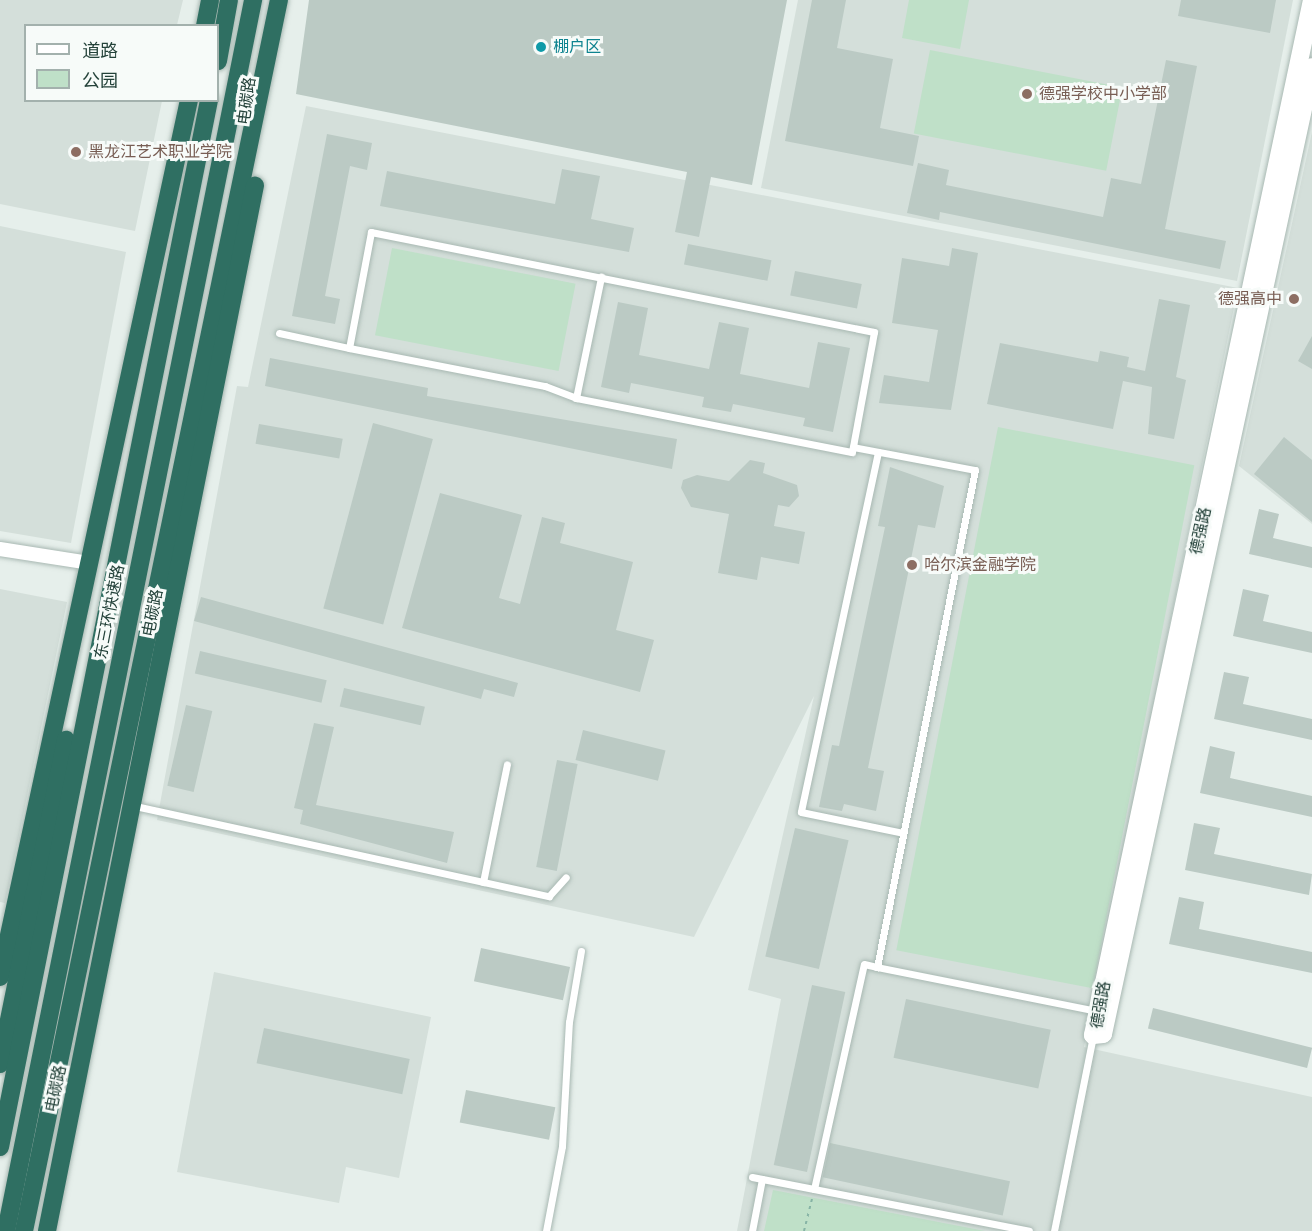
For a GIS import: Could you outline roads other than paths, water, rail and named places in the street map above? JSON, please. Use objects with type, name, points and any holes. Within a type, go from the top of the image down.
[{"type":"highway","points":[[205,24],[210,0]]},
{"type":"highway","points":[[219,55],[229,0]]},
{"type":"highway","name":"东三环快速路","points":[[6,1231],[253,0]]},
{"type":"highway","points":[[24,1231],[156,613],[280,0]]},
{"type":"highway","name":"电碳路","points":[[47,1231],[135,806],[251,211],[280,0]]},
{"type":"highway","points":[[0,977],[189,102]]},
{"type":"highway","name":"东三环快速路","points":[[0,1147],[209,102]]},
{"type":"highway","points":[[0,1064],[152,307],[162,222]]},
{"type":"street","name":"德强路","points":[[1312,0],[1093,1035],[1103,1034],[1312,67]]},
{"type":"street","points":[[0,549],[89,562]]},
{"type":"lane","points":[[279,333],[349,348],[545,386],[576,398],[852,452],[874,332],[371,232],[349,348]]},
{"type":"lane","points":[[576,398],[601,278]]},
{"type":"lane","points":[[853,447],[975,470],[876,967]]},
{"type":"lane","points":[[878,452],[801,812],[903,833]]},
{"type":"lane","points":[[483,882],[507,764]]},
{"type":"lane","points":[[135,806],[549,896],[566,877]]},
{"type":"lane","points":[[546,1231],[562,1146],[569,1022],[581,951]]},
{"type":"lane","points":[[814,1189],[864,964],[1098,1011]]},
{"type":"lane","points":[[1054,1231],[1093,1035]]},
{"type":"lane","points":[[752,1177],[1029,1231]]},
{"type":"lane","points":[[752,1231],[762,1179]]},
{"type":"place","name":"棚户区","points":[[541,47]]},
{"type":"place","name":"德强学校中小学部","points":[[1027,94]]},
{"type":"place","name":"黑龙江艺术职业学院","points":[[76,152]]},
{"type":"place","name":"德强高中","points":[[1294,299]]},
{"type":"place","name":"哈尔滨金融学院","points":[[912,565]]}]
